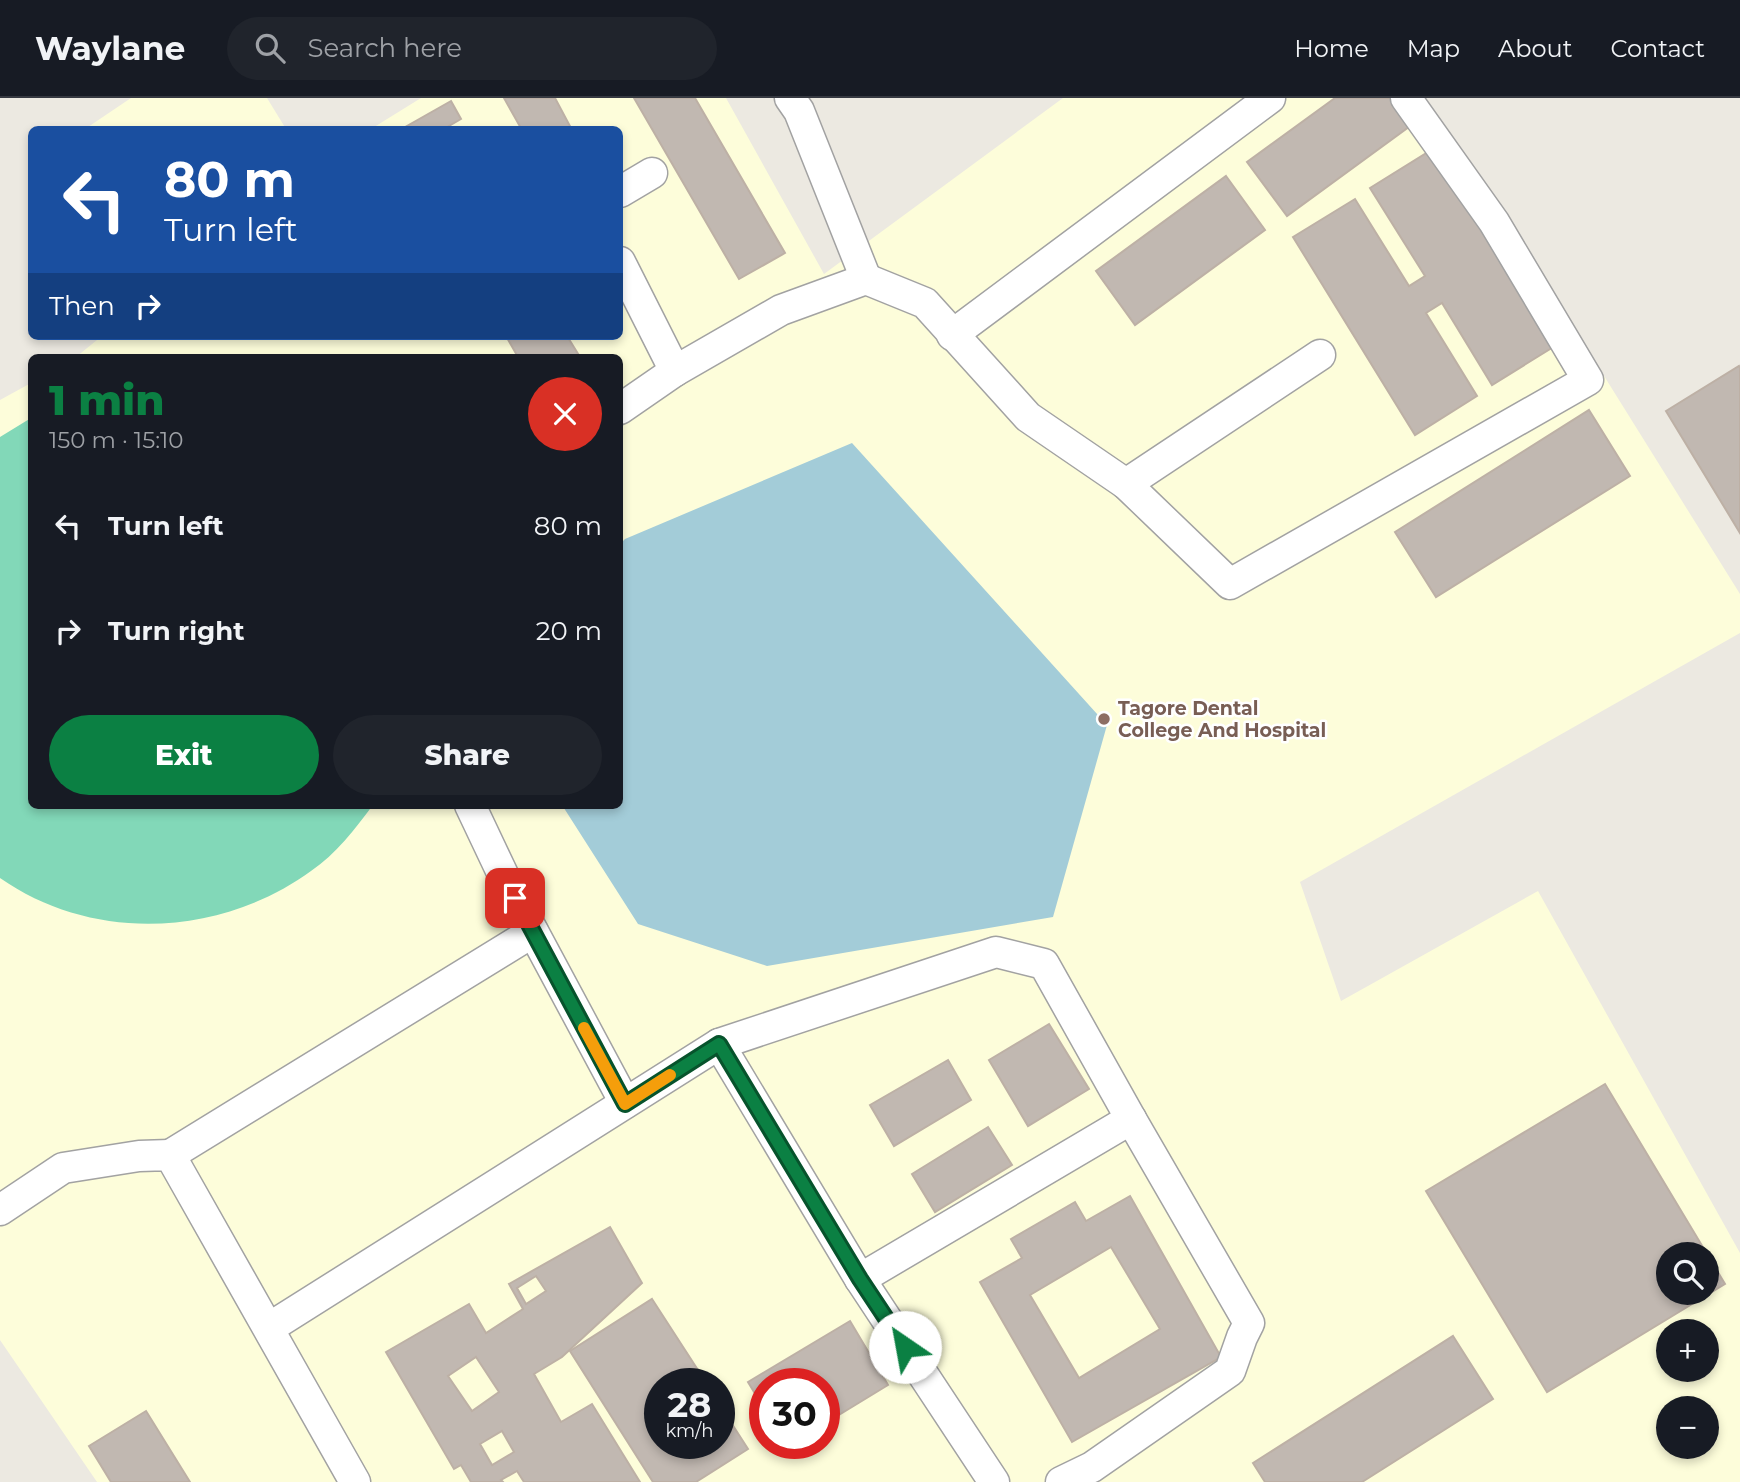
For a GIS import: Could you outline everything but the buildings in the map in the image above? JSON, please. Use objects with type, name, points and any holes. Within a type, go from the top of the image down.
[{"type":"street","points":[[790,98],[799,111],[866,279]]},
{"type":"street","points":[[952,335],[1269,98]]},
{"type":"street","points":[[623,407],[675,371],[780,310],[866,279],[925,303],[1028,417],[1126,484],[1230,584],[1588,380],[1494,222],[1406,98]]},
{"type":"street","points":[[623,190],[652,173]]},
{"type":"street","points":[[623,268],[675,371]]},
{"type":"street","points":[[1126,484],[1321,355]]},
{"type":"street","points":[[472,809],[506,881],[625,1104]]},
{"type":"street","points":[[0,1210],[63,1168],[139,1156],[170,1155],[533,932]]},
{"type":"street","points":[[269,1328],[719,1044],[996,952],[1044,964],[1130,1119],[1250,1323],[1230,1371],[1096,1474],[1061,1482]]},
{"type":"street","points":[[719,1044],[860,1279],[994,1482]]},
{"type":"street","points":[[860,1279],[1130,1119]]},
{"type":"street","points":[[170,1155],[355,1482]]},
{"type":"shaded area","points":[[131,98],[267,98],[284,126],[89,126]]},
{"type":"shaded area","name":"Tagore Dental College And Hospital","points":[[421,98],[726,98],[824,274],[1063,98],[1422,98],[1523,246],[1740,594],[1740,633],[1300,882],[1341,1001],[1538,891],[1740,1253],[1740,1482],[97,1482],[0,1340],[0,400],[28,385],[28,809],[623,809],[623,354],[80,354],[97,340],[623,340],[623,126],[376,126]]},
{"type":"green space","points":[[28,420],[28,809],[370,809],[337,849],[311,871],[275,893],[237,909],[197,919],[156,924],[115,922],[75,914],[36,899],[0,878],[0,437]]},
{"type":"water","points":[[852,443],[1107,725],[1053,917],[767,966],[638,924],[565,809],[623,809],[625,539]]},
{"type":"slow traffic","points":[[584,1028],[625,1104],[670,1075]]},
{"type":"place","name":"Tagore Dental College And Hospital","points":[[1104,719]]},
{"type":"route","points":[[515,898],[625,1104],[719,1044],[860,1279],[905,1347]]}]
